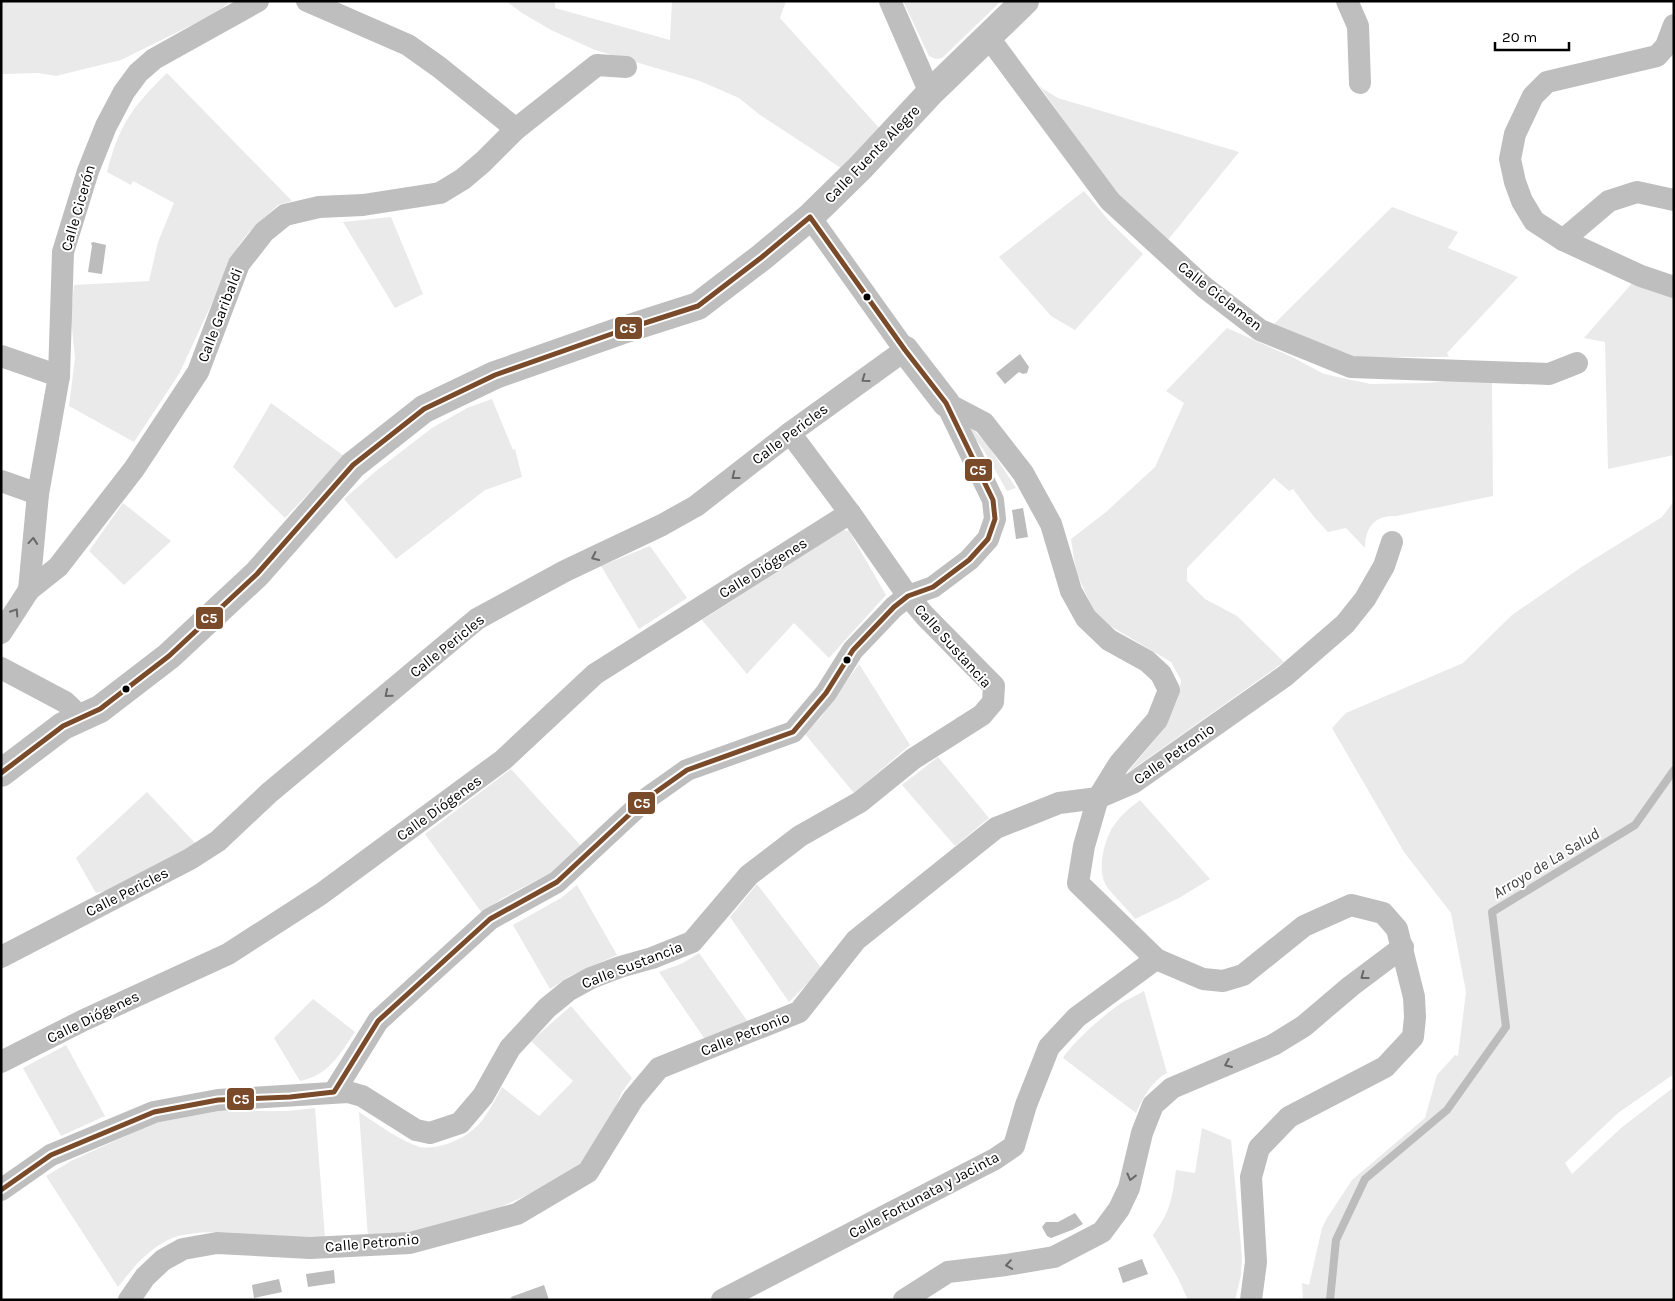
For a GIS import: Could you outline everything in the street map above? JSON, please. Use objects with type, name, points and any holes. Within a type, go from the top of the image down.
[{"type":"street","name":"Calle Cicerón","points":[[29,590],[38,494],[59,376],[63,252],[88,171],[106,126],[124,92],[138,73],[154,59],[258,1]]},
{"type":"street","points":[[307,1],[408,45],[439,67],[516,129]]},
{"type":"street","points":[[890,1],[930,93]]},
{"type":"street","name":"Calle Fuente Alegre","points":[[1,773],[63,726],[100,709],[169,656],[258,574],[353,465],[424,410],[495,375],[698,306],[810,217],[861,167],[930,93],[989,38],[1025,1]]},
{"type":"street","points":[[1347,1],[1358,26],[1360,83]]},
{"type":"street","points":[[1674,25],[1666,46],[1657,56],[1548,82],[1534,96],[1514,134],[1510,159],[1515,182],[1522,201],[1534,221],[1563,240],[1642,276],[1674,287]]},
{"type":"street","name":"Calle Ciclamen","points":[[989,38],[1110,201],[1204,287],[1260,330],[1351,368],[1549,374],[1577,363]]},
{"type":"street","name":"Calle Garibaldi","points":[[1,633],[29,590],[58,566],[134,469],[198,372],[239,264],[264,232],[285,215],[319,207],[364,206],[440,193],[463,179],[484,162],[516,129],[597,65],[626,67]]},
{"type":"street","points":[[1563,240],[1609,201],[1638,192],[1674,200]]},
{"type":"street","points":[[334,1092],[378,1021],[490,919],[557,882],[646,799],[687,770],[793,732],[826,693],[853,650],[894,606],[908,596],[933,587],[969,560],[988,539],[995,519],[993,500],[946,403],[905,350],[810,217]]},
{"type":"street","name":"Calle Pericles","points":[[1,957],[190,859],[218,840],[270,793],[477,619],[565,571],[662,525],[696,506],[790,433],[905,350]]},
{"type":"street","points":[[1,356],[59,376]]},
{"type":"street","points":[[946,403],[984,423],[1023,472],[1051,524],[1071,591],[1086,618],[1108,640],[1147,661],[1161,674],[1169,690],[1157,720],[1119,764],[1098,798],[1084,846],[1078,883],[1156,959],[1203,979],[1223,980],[1243,975],[1304,926],[1351,905],[1383,913],[1397,929],[1414,997],[1413,1037],[1385,1067],[1289,1117],[1259,1148],[1251,1176],[1256,1262],[1251,1300]]},
{"type":"street","name":"Calle Sustancia","points":[[1,1190],[51,1155],[154,1112],[218,1100],[348,1092],[362,1096],[416,1130],[430,1133],[460,1123],[482,1096],[510,1048],[547,1008],[569,990],[591,978],[652,958],[692,942],[749,875],[800,836],[860,802],[913,759],[982,715],[993,702],[994,686],[908,596],[850,513],[790,433]]},
{"type":"street","points":[[1,481],[38,494]]},
{"type":"street","name":"Calle Diógenes","points":[[1,1062],[84,1020],[228,954],[321,894],[503,760],[595,674],[850,513]]},
{"type":"street","name":"Calle Petronio","points":[[129,1300],[145,1277],[162,1260],[183,1249],[217,1243],[310,1248],[410,1243],[517,1214],[588,1172],[633,1099],[659,1068],[799,1012],[856,940],[996,828],[1059,803],[1098,798],[1133,784],[1285,676],[1345,624],[1365,599],[1384,566],[1392,542]]},
{"type":"street","points":[[1,668],[64,702],[81,718]]},
{"type":"street","points":[[904,1300],[948,1272],[1006,1265],[1054,1256],[1102,1232],[1119,1209],[1129,1188],[1142,1133],[1153,1105],[1172,1088],[1273,1045],[1304,1026],[1351,986],[1403,947]]},
{"type":"street","name":"Calle Fortunata y Jacinta","points":[[722,1300],[995,1159],[1014,1146],[1026,1105],[1049,1047],[1077,1017],[1156,959]]},
{"type":"shaded area","points":[[1,1],[230,1],[210,16],[121,60],[56,76],[38,73],[3,74],[1,84]]},
{"type":"shaded area","points":[[506,1],[555,1],[555,8],[670,40],[672,1],[786,1],[780,18],[881,130],[844,170],[760,115],[739,98],[700,81],[595,50],[551,30]]},
{"type":"shaded area","points":[[903,1],[1001,1],[942,58],[936,59],[929,56]]},
{"type":"shaded area","points":[[167,73],[292,201],[278,205],[249,232],[239,245],[179,374],[134,442],[69,406],[75,358],[71,318],[74,285],[149,281],[158,242],[174,203],[133,181],[131,185],[107,172],[117,141],[128,118],[145,96]]},
{"type":"shaded area","points":[[1038,84],[1058,98],[1239,152],[1167,241],[1124,204]]},
{"type":"shaded area","points":[[1084,191],[1111,223],[1143,254],[1075,330],[1051,316],[999,257]]},
{"type":"shaded area","points":[[1392,207],[1458,232],[1448,248],[1518,277],[1447,353],[1449,357],[1354,357],[1274,324]]},
{"type":"shaded area","points":[[391,217],[423,294],[395,308],[343,222]]},
{"type":"shaded area","points":[[91,243],[106,245],[102,274],[88,272]]},
{"type":"shaded area","points":[[1634,281],[1674,296],[1674,455],[1608,469],[1605,342],[1584,338]]},
{"type":"shaded area","points":[[1227,328],[1292,357],[1324,374],[1370,384],[1427,383],[1455,380],[1492,382],[1493,496],[1377,520],[1369,528],[1365,548],[1346,528],[1328,532],[1293,489],[1289,491],[1274,478],[1187,568],[1187,581],[1205,599],[1237,616],[1284,662],[1127,773],[1165,728],[1178,698],[1181,680],[1171,662],[1107,624],[1094,611],[1076,572],[1071,539],[1106,512],[1155,467],[1184,403],[1166,391]]},
{"type":"shaded area","points":[[1020,354],[1029,367],[1027,373],[1019,372],[1005,384],[996,373]]},
{"type":"shaded area","points":[[492,399],[513,450],[515,449],[522,477],[485,490],[396,559],[344,499],[376,471],[432,428],[467,408]]},
{"type":"shaded area","points":[[271,403],[344,456],[285,518],[233,467]]},
{"type":"shaded area","points":[[969,425],[987,444],[1016,488],[1007,491],[983,449],[969,431]]},
{"type":"shaded area","points":[[1674,501],[1674,1074],[1618,1113],[1565,1163],[1572,1174],[1621,1128],[1674,1087],[1674,1300],[1303,1300],[1302,1283],[1309,1285],[1322,1228],[1327,1218],[1352,1180],[1425,1118],[1437,1075],[1455,1055],[1458,1056],[1466,992],[1451,913],[1404,852],[1332,728],[1346,713],[1463,663],[1512,615],[1583,566],[1662,517]]},
{"type":"shaded area","points":[[123,503],[171,541],[124,585],[89,551]]},
{"type":"shaded area","points":[[1023,508],[1028,537],[1016,539],[1012,510]]},
{"type":"shaded area","points":[[843,530],[849,531],[886,595],[829,658],[794,623],[747,674],[702,620]]},
{"type":"shaded area","points":[[650,546],[687,598],[639,629],[601,566]]},
{"type":"shaded area","points":[[859,664],[910,745],[854,793],[805,734],[821,717]]},
{"type":"shaded area","points":[[938,757],[989,818],[955,846],[902,785]]},
{"type":"shaded area","points":[[511,769],[581,846],[552,872],[501,899],[482,913],[425,834]]},
{"type":"shaded area","points":[[147,792],[196,844],[108,890],[96,893],[76,858]]},
{"type":"shaded area","points":[[1140,800],[1210,879],[1179,898],[1135,919],[1107,887],[1102,872],[1102,864],[1105,846],[1111,830],[1118,820]]},
{"type":"shaded area","points":[[757,884],[822,969],[789,1002],[730,917]]},
{"type":"shaded area","points":[[577,885],[617,955],[570,976],[550,989],[513,925],[561,898]]},
{"type":"shaded area","points":[[699,953],[748,1022],[704,1038],[659,972],[683,963]]},
{"type":"shaded area","points":[[1144,991],[1167,1073],[1148,1090],[1136,1113],[1063,1058],[1082,1036],[1108,1013],[1123,1002]]},
{"type":"shaded area","points":[[313,999],[355,1032],[326,1069],[319,1074],[300,1081],[274,1038]]},
{"type":"shaded area","points":[[571,1006],[632,1078],[622,1092],[611,1117],[578,1167],[545,1187],[481,1216],[410,1233],[368,1237],[359,1112],[404,1140],[427,1148],[447,1144],[475,1128],[486,1115],[502,1087],[539,1116],[573,1081],[531,1041]]},
{"type":"shaded area","points":[[66,1045],[105,1116],[61,1136],[23,1068]]},
{"type":"shaded area","points":[[315,1108],[325,1238],[226,1232],[193,1233],[180,1236],[160,1244],[146,1255],[118,1287],[46,1176],[71,1161],[154,1123],[219,1111],[287,1111]]},
{"type":"shaded area","points":[[1202,1128],[1231,1140],[1242,1257],[1241,1275],[1235,1300],[1188,1300],[1178,1278],[1153,1235],[1164,1219],[1170,1204],[1176,1170],[1195,1173]]},
{"type":"shaded area","points":[[1075,1213],[1083,1224],[1051,1238],[1047,1236],[1042,1227],[1046,1222],[1058,1222]]},
{"type":"shaded area","points":[[1142,1259],[1148,1274],[1123,1283],[1118,1268]]},
{"type":"shaded area","points":[[334,1270],[335,1283],[308,1287],[306,1274]]},
{"type":"shaded area","points":[[279,1279],[282,1292],[254,1298],[252,1285]]},
{"type":"shaded area","points":[[544,1285],[549,1300],[512,1300],[511,1297]]},
{"type":"waterway","name":"Arroyo de La Salud","points":[[1330,1300],[1336,1240],[1365,1179],[1447,1110],[1506,1027],[1492,912],[1635,825],[1674,770]]},
{"type":"transit line","name":"C5","points":[[1,773],[63,726],[100,709],[169,656],[257,574],[353,465],[424,409],[495,375],[698,306],[810,217],[905,350],[946,403],[993,500],[995,519],[988,539],[969,560],[933,587],[908,596],[894,607],[853,650],[826,693],[793,732],[687,770],[646,799],[557,882],[490,919],[378,1021],[334,1092],[290,1097],[218,1100],[154,1112],[51,1155],[1,1190]]}]
